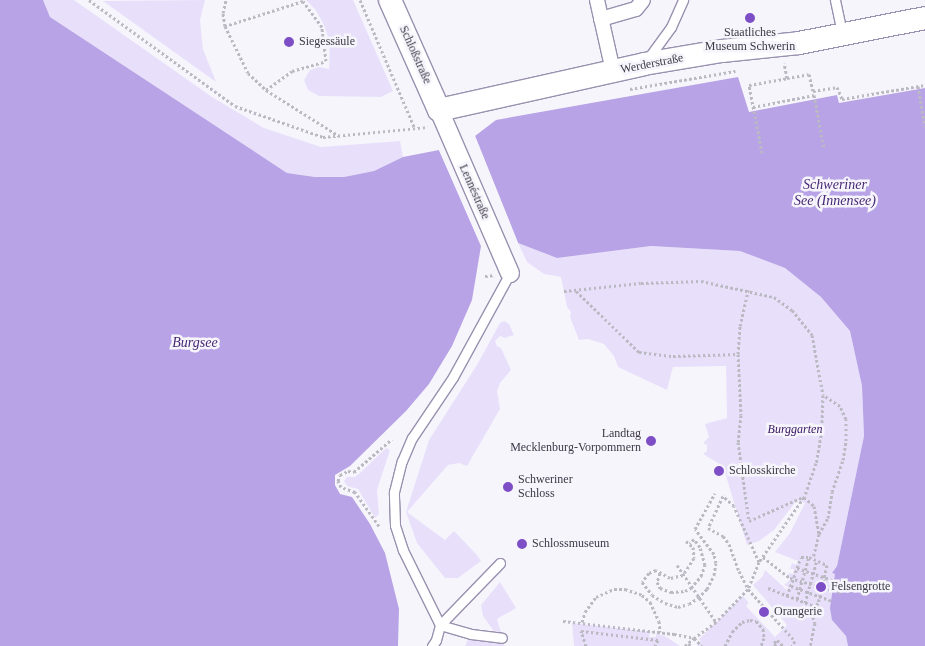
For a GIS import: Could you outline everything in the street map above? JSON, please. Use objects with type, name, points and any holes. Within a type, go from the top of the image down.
[{"type":"street","name":"Schloßstraße","points":[[390,0],[436,118]]},
{"type":"street","points":[[597,0],[618,81]]},
{"type":"street","points":[[601,19],[636,9],[643,0]]},
{"type":"street","name":"Werderstraße","points":[[436,118],[618,81],[644,64],[722,51],[799,43],[925,18]]},
{"type":"street","name":"Lennéstraße","points":[[436,118],[453,144],[510,273]]},
{"type":"lane","points":[[644,64],[672,27],[683,0]]},
{"type":"lane","points":[[835,0],[842,35]]},
{"type":"lane","points":[[502,638],[470,634],[440,625],[403,550],[395,525],[394,492],[402,461],[412,438],[453,377],[510,273]]},
{"type":"lane","points":[[432,646],[436,640],[440,625],[500,563]]},
{"type":"path","points":[[226,0],[222,13],[225,26],[248,73],[266,90],[339,136]]},
{"type":"path","points":[[225,26],[302,0],[322,27],[326,62],[292,71],[266,90]]},
{"type":"path","points":[[360,0],[415,129]]},
{"type":"path","points":[[92,1],[235,106],[323,138],[415,129],[436,118]]},
{"type":"path","points":[[776,64],[794,61]]},
{"type":"path","points":[[784,63],[787,78]]},
{"type":"path","points":[[618,81],[740,70]]},
{"type":"path","points":[[762,153],[748,85],[809,74],[824,148]]},
{"type":"path","points":[[813,91],[837,87],[842,99],[925,85]]},
{"type":"path","points":[[918,86],[925,126]]},
{"type":"path","points":[[753,107],[814,96]]},
{"type":"path","points":[[564,291],[642,283],[701,281],[748,290],[774,298],[792,310],[812,335],[823,395],[822,430],[816,463],[804,496],[759,562],[748,590],[716,622],[685,646]]},
{"type":"path","points":[[748,290],[740,326],[738,354],[741,415],[738,442],[749,521],[804,496]]},
{"type":"path","points":[[576,291],[639,352],[673,356],[738,354]]},
{"type":"path","points":[[797,599],[805,571],[813,559],[820,534],[828,518],[832,492],[843,460],[846,441],[846,419],[840,406],[823,395]]},
{"type":"path","points":[[379,526],[355,492],[341,487],[338,481],[340,476],[348,471],[354,472],[392,439]]},
{"type":"path","points":[[660,574],[657,582],[660,588],[671,592],[685,591],[692,588],[701,576],[705,565],[700,547],[694,539],[688,542],[694,547],[694,558],[683,574],[670,578],[656,570],[649,572],[642,582],[652,596],[678,607],[689,604],[707,589],[714,575],[716,563],[714,554],[695,529],[715,493]]},
{"type":"path","points":[[759,562],[734,506],[723,496],[708,528],[723,536],[729,544],[748,590],[795,641],[792,646]]},
{"type":"path","points":[[804,496],[814,506],[820,534]]},
{"type":"path","points":[[763,557],[790,578],[838,592],[842,592],[847,586]]},
{"type":"path","points":[[787,596],[801,557],[813,559],[827,565],[819,597],[812,612],[815,623],[810,646]]},
{"type":"path","points":[[805,602],[814,574],[813,559]]},
{"type":"path","points":[[677,565],[716,622]]},
{"type":"path","points":[[797,568],[834,581]]},
{"type":"path","points":[[788,575],[834,590]]},
{"type":"path","points":[[791,586],[832,602]]},
{"type":"path","points":[[768,588],[814,606]]},
{"type":"path","points":[[582,622],[585,612],[596,597],[614,589],[625,589],[642,595],[650,602],[659,621],[660,632]]},
{"type":"path","points":[[726,646],[732,632],[742,622],[750,620],[756,622],[763,629],[764,638],[761,646]]},
{"type":"path","points":[[563,621],[660,632],[694,638],[702,646]]},
{"type":"path","points":[[586,646],[582,632],[658,640],[656,646]]},
{"type":"path","points":[[776,646],[774,643],[776,640],[783,646]]},
{"type":"path","points":[[689,646],[690,641]]},
{"type":"green space","points":[[43,0],[74,0],[212,97],[264,128],[321,147],[400,141],[403,157],[374,171],[344,177],[315,177],[287,173],[50,17]]},
{"type":"green space","points":[[205,0],[200,20],[203,49],[216,82],[103,1]]},
{"type":"green space","points":[[306,0],[353,0],[393,91],[381,97],[319,96],[308,90],[304,80],[310,70],[319,67],[329,69],[330,43],[324,25],[315,9]]},
{"type":"green space","name":"Burggarten","points":[[518,243],[557,258],[651,246],[740,251],[785,268],[821,297],[850,331],[862,386],[864,436],[837,566],[832,573],[853,580],[832,620],[846,636],[848,646],[697,646],[701,641],[699,639],[743,596],[749,603],[746,606],[775,637],[787,625],[753,585],[763,576],[765,570],[787,590],[788,587],[784,585],[791,579],[787,577],[789,573],[793,574],[794,569],[790,569],[792,563],[796,565],[798,561],[775,552],[790,533],[805,503],[797,500],[774,530],[759,541],[747,545],[723,466],[703,454],[707,451],[707,445],[703,443],[709,437],[705,424],[727,418],[726,366],[673,367],[667,390],[618,367],[614,356],[604,344],[588,339],[579,340],[570,317],[571,312],[567,307],[561,277],[544,274],[527,262]]},
{"type":"green space","points":[[504,321],[509,324],[514,335],[505,338],[500,336],[495,341],[497,346],[501,348],[511,370],[500,383],[497,391],[500,409],[467,466],[459,463],[448,465],[407,512],[445,540],[454,531],[481,561],[458,578],[445,578],[417,543],[406,512],[429,440],[477,365],[500,323]]},
{"type":"green space","points":[[386,448],[390,450],[377,490],[379,514],[375,518],[358,489],[347,486],[344,481],[347,477],[354,477],[359,474]]},
{"type":"green space","points":[[500,582],[516,608],[497,619],[501,633],[493,630],[483,616],[481,605]]},
{"type":"green space","points":[[572,623],[650,632],[649,637],[656,637],[656,634],[665,636],[680,646],[574,646]]},
{"type":"green space","points":[[469,637],[486,642],[503,642],[504,646],[465,646]]},
{"type":"water","name":"Burgsee","points":[[0,0],[43,0],[50,17],[287,173],[315,177],[344,177],[374,171],[403,157],[439,150],[481,246],[472,300],[452,346],[429,384],[406,411],[350,466],[335,475],[335,485],[340,494],[352,497],[370,524],[385,553],[399,609],[398,646],[0,646]]},
{"type":"water","name":"Schweriner See (Innensee)","points":[[738,77],[749,112],[837,95],[839,103],[925,88],[925,646],[848,646],[846,636],[832,620],[830,608],[835,574],[832,573],[837,566],[864,436],[862,386],[850,331],[821,297],[785,268],[740,251],[651,246],[557,258],[518,243],[475,136],[496,120]]},
{"type":"pier","points":[[473,136],[475,136],[518,243],[515,244]]},
{"type":"pier","points":[[441,149],[484,245],[483,250],[439,150]]},
{"type":"place","name":"Staatliches Museum Schwerin","points":[[750,18]]},
{"type":"place","name":"Siegessäule","points":[[289,42]]},
{"type":"place","name":"Landtag Mecklenburg-Vorpommern","points":[[651,441]]},
{"type":"place","name":"Schlosskirche","points":[[719,471]]},
{"type":"place","name":"Schweriner Schloss","points":[[508,487]]},
{"type":"place","name":"Schlossmuseum","points":[[522,544]]},
{"type":"place","name":"Felsengrotte","points":[[821,587]]},
{"type":"place","name":"Orangerie","points":[[764,612]]}]
